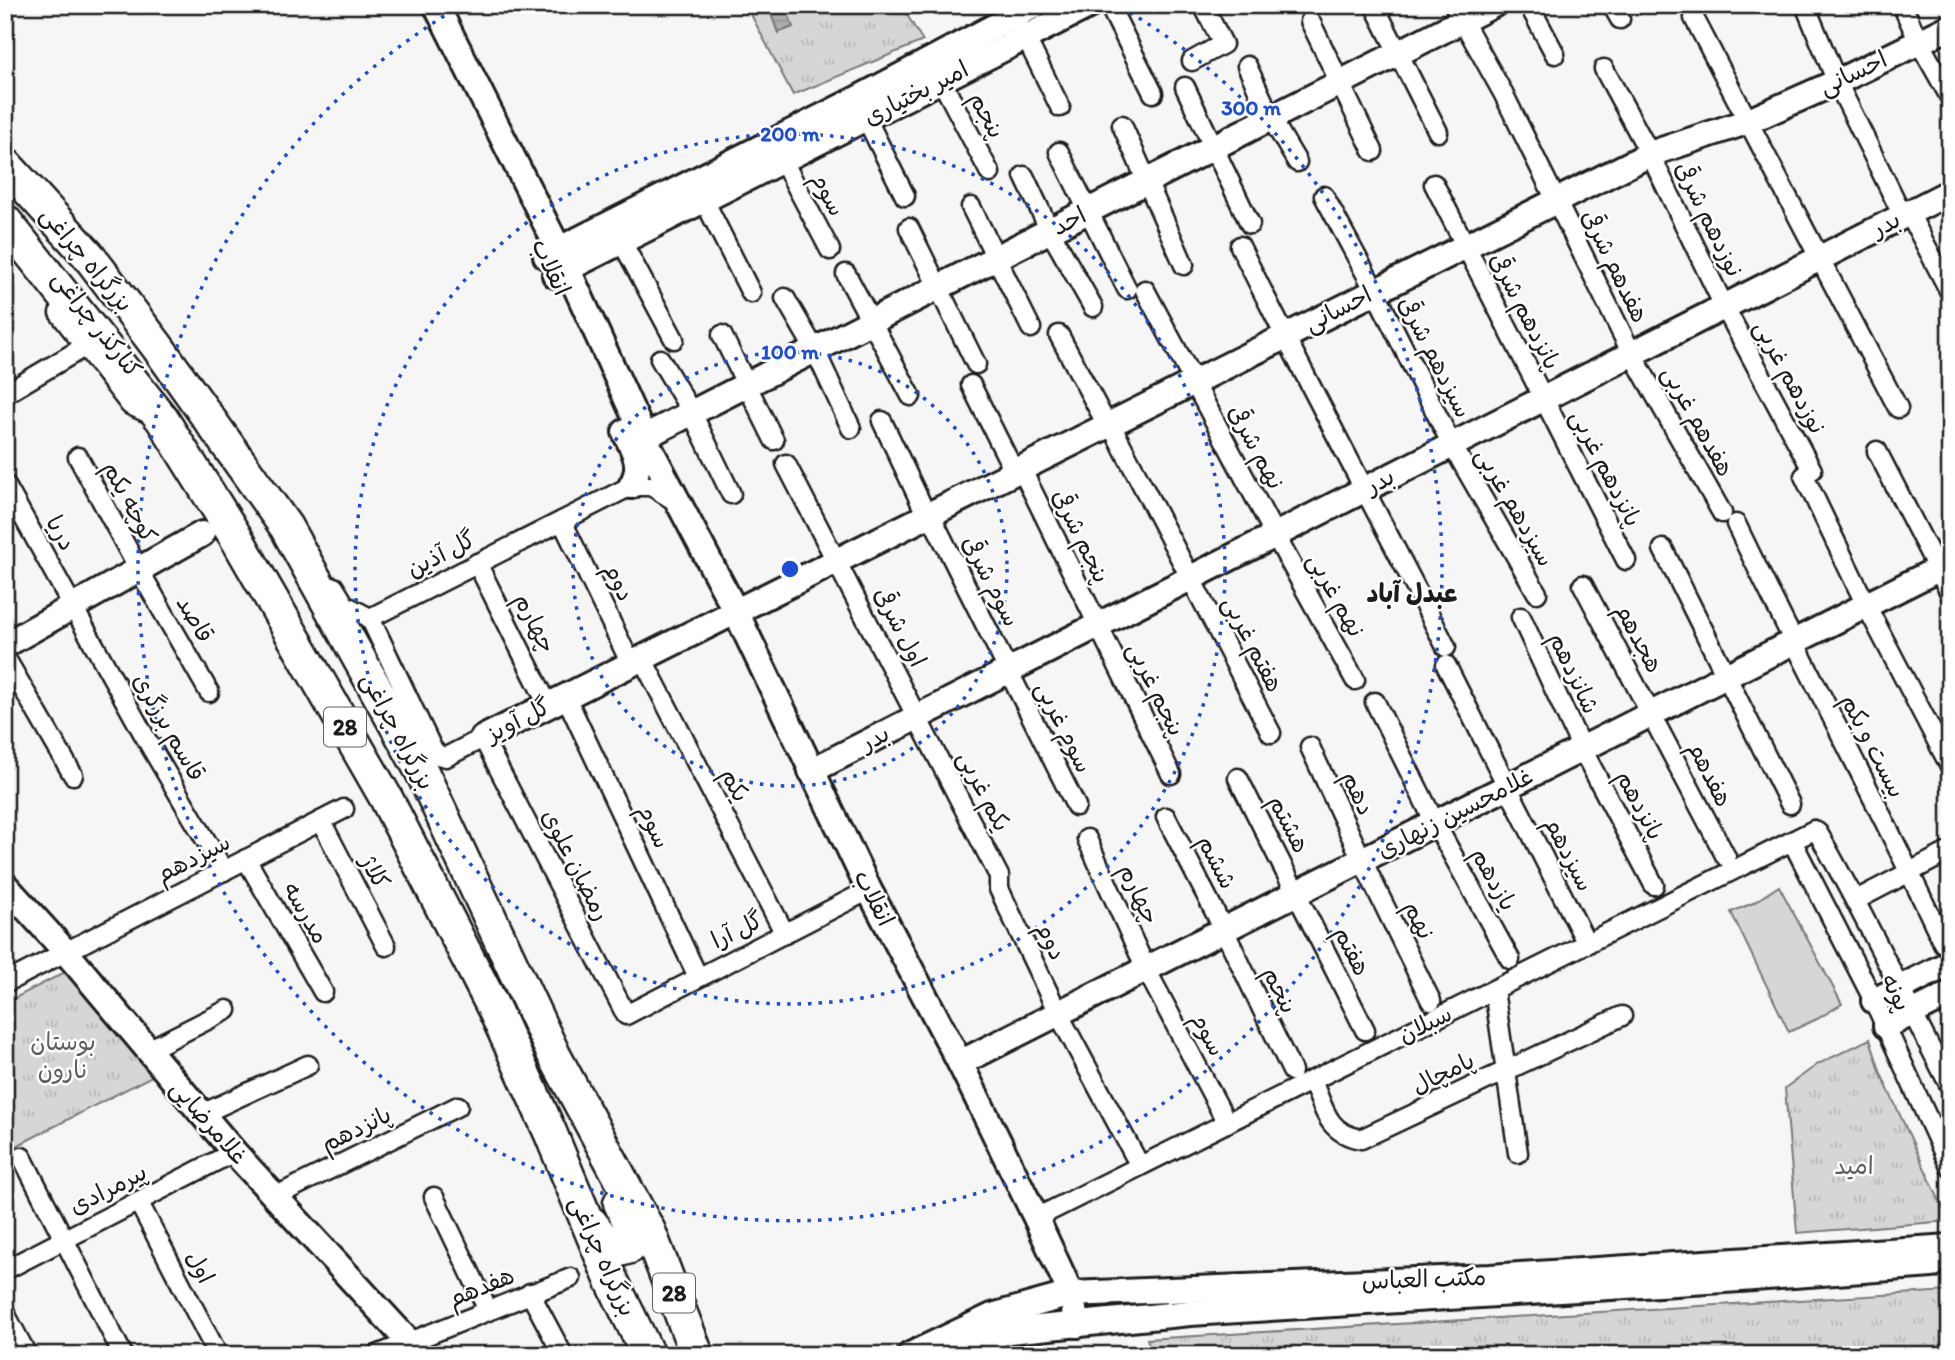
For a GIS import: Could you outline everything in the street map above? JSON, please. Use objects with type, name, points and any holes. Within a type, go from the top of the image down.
[{"type":"highway","name":"بزرگراه چراغی","points":[[5,164],[88,256],[158,345],[293,533],[422,772],[554,1055],[649,1231],[697,1355]]},
{"type":"highway","name":"بزرگراه چراغی","points":[[5,221],[162,419],[237,539],[386,798],[495,1012],[550,1132],[610,1278],[648,1355]]},
{"type":"highway","points":[[582,1210],[608,1245],[616,1251],[630,1247],[632,1227],[598,1153],[590,1122]]},
{"type":"highway","points":[[686,1322],[704,1355]]},
{"type":"street","name":"انقلاب","points":[[421,5],[557,262],[638,462],[638,471],[631,486]]},
{"type":"street","name":"انقلاب","points":[[436,5],[557,262],[644,437],[736,611],[869,890],[960,1063],[1072,1294],[1077,1325]]},
{"type":"street","name":"امیر بختیاری","points":[[557,262],[622,242],[704,200],[788,150],[1025,20],[1090,5]]},
{"type":"street","points":[[1109,5],[1153,93]]},
{"type":"street","points":[[1192,61],[1223,44],[1203,5]]},
{"type":"street","points":[[1374,5],[1438,132]]},
{"type":"street","name":"احد","points":[[644,437],[1398,54],[1459,13],[1493,5]]},
{"type":"street","points":[[1529,5],[1555,54]]},
{"type":"street","points":[[1805,5],[1837,82],[1950,292]]},
{"type":"street","points":[[1902,5],[1950,97]]},
{"type":"street","points":[[1459,13],[1503,93],[1555,200]]},
{"type":"street","points":[[1694,18],[1898,408]]},
{"type":"street","name":"امیر بختیاری","points":[[557,262],[788,150],[866,118],[941,80],[1025,20]]},
{"type":"street","points":[[1025,20],[1060,107]]},
{"type":"street","points":[[1310,21],[1373,151]]},
{"type":"street","name":"احسانی","points":[[736,611],[1650,153],[1749,121],[1950,27]]},
{"type":"street","points":[[1247,66],[1271,118],[1297,162]]},
{"type":"street","name":"نوزدهم شرقی","points":[[1604,69],[1650,153],[1724,306]]},
{"type":"street","name":"پنجم","points":[[941,80],[990,173]]},
{"type":"street","points":[[1185,87],[1250,224]]},
{"type":"street","points":[[866,118],[905,196]]},
{"type":"street","points":[[1122,125],[1184,265]]},
{"type":"street","name":"سوم","points":[[788,150],[830,250]]},
{"type":"street","points":[[1059,152],[1127,289]]},
{"type":"street","points":[[1024,176],[1050,231],[1093,307]]},
{"type":"street","points":[[1434,184],[1464,246]]},
{"type":"street","name":"بدر","points":[[811,771],[1950,192]]},
{"type":"street","name":"سیزدهم شرقی","points":[[1324,196],[1375,290],[1452,445]]},
{"type":"street","points":[[704,200],[751,293]]},
{"type":"street","name":"هفدهم شرقی","points":[[1555,200],[1632,354]]},
{"type":"street","points":[[971,206],[1031,328]]},
{"type":"street","points":[[909,228],[976,364]]},
{"type":"street","points":[[622,242],[674,339]]},
{"type":"street","name":"کنارکذر چراغی","points":[[5,244],[77,351],[130,405],[162,419]]},
{"type":"street","name":"سیزدهم","points":[[1240,246],[1284,336],[1366,489],[1508,786],[1587,943]]},
{"type":"street","name":"پانزدهم شرقی","points":[[1464,246],[1543,399]]},
{"type":"street","points":[[846,274],[911,396]]},
{"type":"street","points":[[1146,290],[1194,381]]},
{"type":"street","points":[[785,298],[815,350],[851,428]]},
{"type":"street","name":"نوزدهم غربی","points":[[1724,306],[1808,473],[1866,606],[1950,766]]},
{"type":"street","points":[[722,335],[774,440]]},
{"type":"street","points":[[1059,335],[1109,424]]},
{"type":"street","points":[[5,394],[77,351]]},
{"type":"street","name":"هفدهم غربی","points":[[1632,354],[1729,519],[1793,643]]},
{"type":"street","points":[[660,359],[692,413],[731,494]]},
{"type":"street","name":"نهم شرقی","points":[[1194,381],[1275,535]]},
{"type":"street","points":[[971,385],[1018,470]]},
{"type":"street","name":"پانزدهم غربی","points":[[1543,399],[1626,560]]},
{"type":"street","points":[[882,421],[928,515]]},
{"type":"street","name":"هفتم غربی","points":[[1109,424],[1271,733]]},
{"type":"street","name":"سیزدهم غربی","points":[[1452,445],[1537,593]]},
{"type":"street","points":[[1877,451],[1944,566],[1950,593]]},
{"type":"street","name":"کوچه یکم","points":[[78,457],[139,570]]},
{"type":"street","points":[[786,464],[838,560]]},
{"type":"street","name":"پنجم شرقی","points":[[1018,470],[1097,625]]},
{"type":"street","name":"دریا","points":[[5,484],[74,607]]},
{"type":"street","points":[[631,486],[651,486],[678,502]]},
{"type":"street","name":"گل آذین","points":[[370,618],[631,486]]},
{"type":"street","name":"سوم شرقی","points":[[928,515],[1008,670]]},
{"type":"street","name":"دوم","points":[[562,521],[637,661]]},
{"type":"street","points":[[293,533],[345,605],[370,618]]},
{"type":"street","points":[[5,645],[202,534]]},
{"type":"street","name":"نهم غربی","points":[[1275,535],[1355,680]]},
{"type":"street","points":[[1663,549],[1790,804]]},
{"type":"street","name":"اول شرقی","points":[[838,560],[918,716]]},
{"type":"street","name":"چهارم","points":[[477,563],[557,701]]},
{"type":"street","name":"غلامحسین زنهاری","points":[[960,1063],[1944,566]]},
{"type":"street","name":"قاصد","points":[[139,570],[209,692]]},
{"type":"street","name":"هجدهم","points":[[1583,585],[1652,714]]},
{"type":"street","name":"قاسم برزگری","points":[[74,607],[149,744],[224,870]]},
{"type":"street","name":"گل آویز","points":[[370,618],[432,748],[438,755],[446,757],[736,611]]},
{"type":"street","name":"شانزدهم","points":[[1521,617],[1582,749]]},
{"type":"street","name":"پنجم غربی","points":[[1097,625],[1171,774]]},
{"type":"street","name":"بیست و یکم","points":[[1793,643],[1910,872]]},
{"type":"street","points":[[5,657],[73,775]]},
{"type":"street","name":"یکم","points":[[637,661],[785,934]]},
{"type":"street","name":"سوم غربی","points":[[1008,670],[1076,806]]},
{"type":"street","name":"سوم","points":[[557,701],[698,977]]},
{"type":"street","name":"یازدهم","points":[[1375,702],[1435,823],[1510,959]]},
{"type":"street","name":"هفدهم","points":[[1652,714],[1726,857]]},
{"type":"street","name":"یکم غربی","points":[[918,716],[999,876],[999,889]]},
{"type":"street","name":"رمضان علوی","points":[[483,738],[626,1015]]},
{"type":"street","name":"دهم","points":[[1310,747],[1362,860]]},
{"type":"street","name":"پانزدهم","points":[[1582,749],[1654,885]]},
{"type":"street","name":"هشتم","points":[[1238,778],[1296,893]]},
{"type":"street","name":"سیزدهم","points":[[5,983],[344,809]]},
{"type":"street","name":"ششم","points":[[1166,817],[1224,930]]},
{"type":"street","name":"کلاژ","points":[[321,821],[386,946]]},
{"type":"street","name":"سبلان","points":[[1035,1218],[1814,830]]},
{"type":"street","name":"پونه","points":[[1814,830],[1856,900],[1950,1086]]},
{"type":"street","name":"چهارم","points":[[1087,839],[1146,969]]},
{"type":"street","name":"پونه","points":[[1792,841],[1874,1001],[1950,1167]]},
{"type":"street","points":[[1856,900],[1950,852]]},
{"type":"street","name":"مدرسه","points":[[246,859],[323,992]]},
{"type":"street","name":"نهم","points":[[1362,860],[1432,1001]]},
{"type":"street","points":[[1874,1001],[1899,989],[1947,953],[1910,872]]},
{"type":"street","name":"غلامرضایی","points":[[5,885],[65,951],[234,1152],[414,1348]]},
{"type":"street","name":"دوم","points":[[999,889],[1058,1013]]},
{"type":"street","name":"گل آرا","points":[[626,1015],[869,890]]},
{"type":"street","name":"هفتم","points":[[1296,893],[1365,1030]]},
{"type":"street","name":"پنجم","points":[[1224,930],[1292,1071]]},
{"type":"street","name":"سوم","points":[[1146,969],[1227,1123]]},
{"type":"street","points":[[1494,990],[1518,1153]]},
{"type":"street","points":[[1886,1026],[1950,994]]},
{"type":"street","points":[[148,1050],[227,1010]]},
{"type":"street","points":[[1058,1013],[1140,1166]]},
{"type":"street","name":"پامچال","points":[[1312,1080],[1331,1126],[1346,1136],[1361,1139],[1622,1016]]},
{"type":"street","points":[[202,1114],[308,1065]]},
{"type":"street","name":"پانزدهم","points":[[276,1196],[458,1107]]},
{"type":"street","name":"پیرمرادی","points":[[5,1270],[234,1152]]},
{"type":"street","points":[[22,1157],[123,1355]]},
{"type":"street","points":[[433,1197],[488,1310]]},
{"type":"street","name":"اول","points":[[138,1201],[218,1355]]},
{"type":"street","name":"مکتب العباس","points":[[946,1355],[961,1346],[1009,1331],[1950,1247]]},
{"type":"street","name":"مکتب العباس","points":[[910,1355],[992,1317],[1072,1294],[1490,1286],[1950,1264]]},
{"type":"street","name":"هفدهم","points":[[377,1355],[414,1348],[488,1310],[572,1278]]},
{"type":"street","points":[[530,1293],[563,1355]]},
{"type":"street","points":[[5,1313],[27,1355]]},
{"type":"green space","points":[[746,5],[901,5],[923,41],[793,95]]},
{"type":"green space","points":[[1779,886],[1842,1004],[1789,1032],[1731,912],[1753,903]]},
{"type":"green space","name":"بوستان نارون","points":[[67,971],[154,1075],[5,1152],[5,1003]]},
{"type":"green space","name":"امید","points":[[1870,1039],[1881,1074],[1949,1221],[1797,1233],[1785,1088],[1818,1064]]},
{"type":"green space","points":[[1950,1291],[1950,1355],[1153,1355],[1147,1339]]},
{"type":"shaded area","points":[[785,5],[793,27],[778,33],[768,6]]},
{"type":"district","name":"عبدل آباد","points":[[1412,593]]}]
